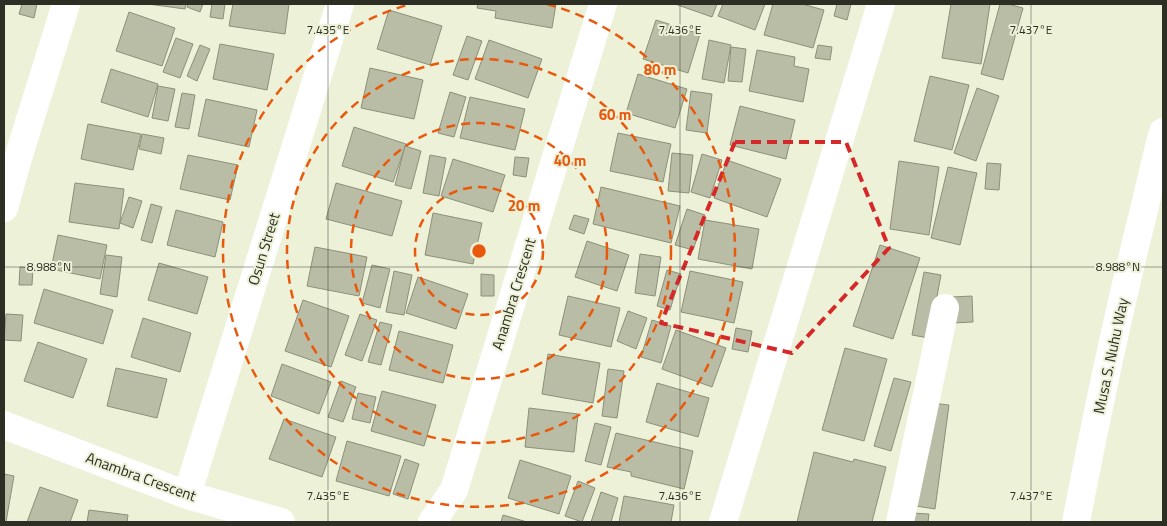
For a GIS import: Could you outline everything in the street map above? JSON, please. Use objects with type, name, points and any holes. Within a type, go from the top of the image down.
[{"type":"street","points":[[4,208],[11,156],[66,4]]},
{"type":"street","name":"Osun Street","points":[[187,495],[340,4]]},
{"type":"street","name":"Anambra Crescent","points":[[432,522],[454,490],[603,4]]},
{"type":"street","points":[[722,522],[881,4]]},
{"type":"street","name":"Musa S. Nuhu Way","points":[[1076,522],[1130,266],[1163,132]]},
{"type":"street","points":[[900,522],[946,308]]},
{"type":"street","name":"Anambra Crescent","points":[[4,424],[187,495],[281,522]]},
{"type":"highlighted area","points":[[735,142],[846,142],[889,248],[792,353],[661,323]]},
{"type":"building","points":[[22,4],[37,4],[34,18],[19,14]]},
{"type":"building","points":[[148,4],[186,4],[185,9]]},
{"type":"building","points":[[188,4],[203,4],[200,12],[187,7]]},
{"type":"building","points":[[212,4],[225,4],[223,19],[210,17]]},
{"type":"building","points":[[233,4],[289,4],[285,34],[229,26]]},
{"type":"building","points":[[478,4],[556,4],[552,28],[495,18],[496,11],[477,8]]},
{"type":"building","points":[[675,4],[717,4],[712,17]]},
{"type":"building","points":[[723,4],[765,4],[755,30],[718,16]]},
{"type":"building","points":[[773,4],[802,4],[824,10],[813,48],[764,35]]},
{"type":"building","points":[[837,4],[851,4],[847,20],[834,16]]},
{"type":"building","points":[[951,4],[990,4],[981,64],[942,58]]},
{"type":"building","points":[[1000,4],[1023,8],[1003,80],[981,74]]},
{"type":"building","points":[[389,10],[442,26],[430,65],[377,49]]},
{"type":"building","points":[[129,12],[175,28],[162,66],[116,51]]},
{"type":"building","points":[[656,20],[700,34],[688,73],[643,59]]},
{"type":"building","points":[[467,36],[482,41],[468,80],[453,75]]},
{"type":"building","points":[[176,38],[193,44],[180,78],[163,72]]},
{"type":"building","points":[[489,40],[542,59],[528,98],[475,79]]},
{"type":"building","points":[[709,40],[731,45],[724,83],[702,79]]},
{"type":"building","points":[[220,44],[274,54],[267,90],[213,79]]},
{"type":"building","points":[[200,45],[210,49],[197,81],[187,76]]},
{"type":"building","points":[[818,45],[832,47],[830,60],[815,58]]},
{"type":"building","points":[[731,47],[746,49],[742,82],[728,81]]},
{"type":"building","points":[[757,50],[795,57],[794,66],[809,69],[803,102],[749,91]]},
{"type":"building","points":[[370,68],[423,80],[414,119],[361,108]]},
{"type":"building","points":[[111,69],[158,84],[148,117],[101,102]]},
{"type":"building","points":[[638,74],[687,89],[675,128],[626,113]]},
{"type":"building","points":[[930,76],[969,85],[952,150],[914,141]]},
{"type":"building","points":[[158,86],[175,89],[168,121],[152,118]]},
{"type":"building","points":[[977,88],[999,96],[976,161],[954,153]]},
{"type":"building","points":[[691,91],[712,94],[707,133],[686,130]]},
{"type":"building","points":[[450,92],[466,97],[454,137],[438,133]]},
{"type":"building","points":[[182,93],[195,95],[189,129],[175,127]]},
{"type":"building","points":[[470,97],[525,109],[515,150],[460,138]]},
{"type":"building","points":[[206,99],[257,110],[249,147],[198,136]]},
{"type":"building","points":[[740,106],[795,120],[786,159],[730,145]]},
{"type":"building","points":[[88,124],[141,134],[133,170],[81,159]]},
{"type":"building","points":[[354,127],[406,144],[393,182],[342,166]]},
{"type":"building","points":[[618,133],[671,144],[663,182],[610,171]]},
{"type":"building","points":[[142,134],[164,138],[161,154],[139,149]]},
{"type":"building","points":[[405,146],[421,151],[411,189],[395,185]]},
{"type":"building","points":[[672,153],[693,155],[689,193],[668,191]]},
{"type":"building","points":[[702,154],[722,160],[710,198],[691,192]]},
{"type":"building","points":[[188,155],[238,165],[230,200],[180,189]]},
{"type":"building","points":[[430,155],[446,158],[439,196],[423,193]]},
{"type":"building","points":[[515,157],[529,158],[526,177],[513,175]]},
{"type":"building","points":[[453,159],[505,175],[493,212],[441,196]]},
{"type":"building","points":[[727,160],[781,179],[767,217],[714,198]]},
{"type":"building","points":[[899,161],[939,167],[929,235],[890,229]]},
{"type":"building","points":[[987,163],[1001,164],[999,190],[985,189]]},
{"type":"building","points":[[948,167],[977,173],[960,245],[931,238]]},
{"type":"building","points":[[75,183],[124,189],[119,229],[69,222]]},
{"type":"building","points":[[336,183],[402,201],[392,236],[326,219]]},
{"type":"building","points":[[601,187],[680,206],[671,243],[593,224]]},
{"type":"building","points":[[129,197],[142,201],[133,228],[120,223]]},
{"type":"building","points":[[151,204],[162,207],[152,243],[141,240]]},
{"type":"building","points":[[687,209],[705,215],[693,250],[675,245]]},
{"type":"building","points":[[176,210],[223,222],[215,257],[167,245]]},
{"type":"building","points":[[433,213],[482,223],[473,264],[425,255]]},
{"type":"building","points":[[574,215],[589,219],[584,234],[569,229]]},
{"type":"building","points":[[705,220],[759,229],[752,269],[698,259]]},
{"type":"building","points":[[58,235],[107,245],[100,279],[51,269]]},
{"type":"building","points":[[587,241],[629,255],[617,291],[575,277]]},
{"type":"building","points":[[880,245],[920,258],[893,339],[853,326]]},
{"type":"building","points":[[315,247],[367,257],[359,296],[307,286]]},
{"type":"building","points":[[640,254],[661,257],[655,296],[635,293]]},
{"type":"building","points":[[106,255],[122,257],[117,297],[100,294]]},
{"type":"building","points":[[159,263],[208,277],[197,314],[148,300]]},
{"type":"building","points":[[372,265],[390,269],[380,308],[362,303]]},
{"type":"building","points":[[20,267],[33,268],[32,285],[19,285]]},
{"type":"building","points":[[667,270],[681,274],[670,310],[657,306]]},
{"type":"building","points":[[394,271],[412,275],[404,315],[386,312]]},
{"type":"building","points":[[690,271],[743,282],[734,323],[681,312]]},
{"type":"building","points":[[924,272],[941,275],[929,338],[912,335]]},
{"type":"building","points":[[481,274],[494,275],[494,296],[481,296]]},
{"type":"building","points":[[418,277],[468,294],[456,329],[406,313]]},
{"type":"building","points":[[44,289],[113,310],[103,344],[34,323]]},
{"type":"building","points":[[568,296],[620,308],[611,347],[559,335]]},
{"type":"building","points":[[972,296],[973,322],[953,323],[952,297]]},
{"type":"building","points":[[303,300],[349,316],[331,367],[285,351]]},
{"type":"building","points":[[628,311],[647,318],[636,349],[617,341]]},
{"type":"building","points":[[6,314],[23,315],[21,341],[4,340]]},
{"type":"building","points":[[360,314],[377,320],[362,361],[345,355]]},
{"type":"building","points":[[143,318],[191,333],[180,372],[131,357]]},
{"type":"building","points":[[652,320],[671,326],[661,363],[641,357]]},
{"type":"building","points":[[380,322],[392,325],[381,365],[368,362]]},
{"type":"building","points":[[736,328],[752,331],[748,352],[732,349]]},
{"type":"building","points":[[676,330],[726,348],[712,387],[662,369]]},
{"type":"building","points":[[399,331],[453,345],[443,383],[389,370]]},
{"type":"building","points":[[38,342],[87,359],[73,398],[24,381]]},
{"type":"building","points":[[845,348],[887,359],[864,441],[822,430]]},
{"type":"building","points":[[548,354],[600,363],[593,403],[542,394]]},
{"type":"building","points":[[282,364],[331,382],[319,414],[271,396]]},
{"type":"building","points":[[116,368],[167,379],[157,418],[107,406]]},
{"type":"building","points":[[608,369],[624,371],[617,418],[602,416]]},
{"type":"building","points":[[894,378],[911,382],[891,451],[874,446]]},
{"type":"building","points":[[341,381],[356,387],[343,422],[328,417]]},
{"type":"building","points":[[657,383],[709,398],[698,437],[646,422]]},
{"type":"building","points":[[382,391],[436,405],[424,446],[371,431]]},
{"type":"building","points":[[358,393],[376,397],[370,423],[352,419]]},
{"type":"building","points":[[931,403],[949,405],[935,509],[916,506]]},
{"type":"building","points":[[529,408],[578,414],[574,452],[525,447]]},
{"type":"building","points":[[284,419],[336,437],[322,477],[269,459]]},
{"type":"building","points":[[595,423],[611,427],[601,465],[585,461]]},
{"type":"building","points":[[616,433],[693,451],[684,489],[631,476],[631,472],[607,467]]},
{"type":"building","points":[[347,441],[401,456],[389,496],[336,481]]},
{"type":"building","points":[[814,452],[853,462],[854,459],[886,467],[872,522],[797,522]]},
{"type":"building","points":[[405,459],[419,464],[408,499],[393,494]]},
{"type":"building","points":[[520,460],[571,476],[559,514],[508,498]]},
{"type":"building","points":[[4,474],[14,476],[6,522],[4,522]]},
{"type":"building","points":[[578,481],[595,488],[582,522],[565,516]]},
{"type":"building","points":[[40,487],[78,500],[70,522],[27,522]]},
{"type":"building","points":[[601,492],[618,498],[611,522],[591,522]]},
{"type":"building","points":[[624,496],[674,505],[671,522],[619,522]]},
{"type":"building","points":[[89,510],[128,515],[127,522],[87,522]]},
{"type":"building","points":[[911,513],[929,514],[928,522],[910,522]]},
{"type":"building","points":[[503,515],[527,522],[501,522]]}]
